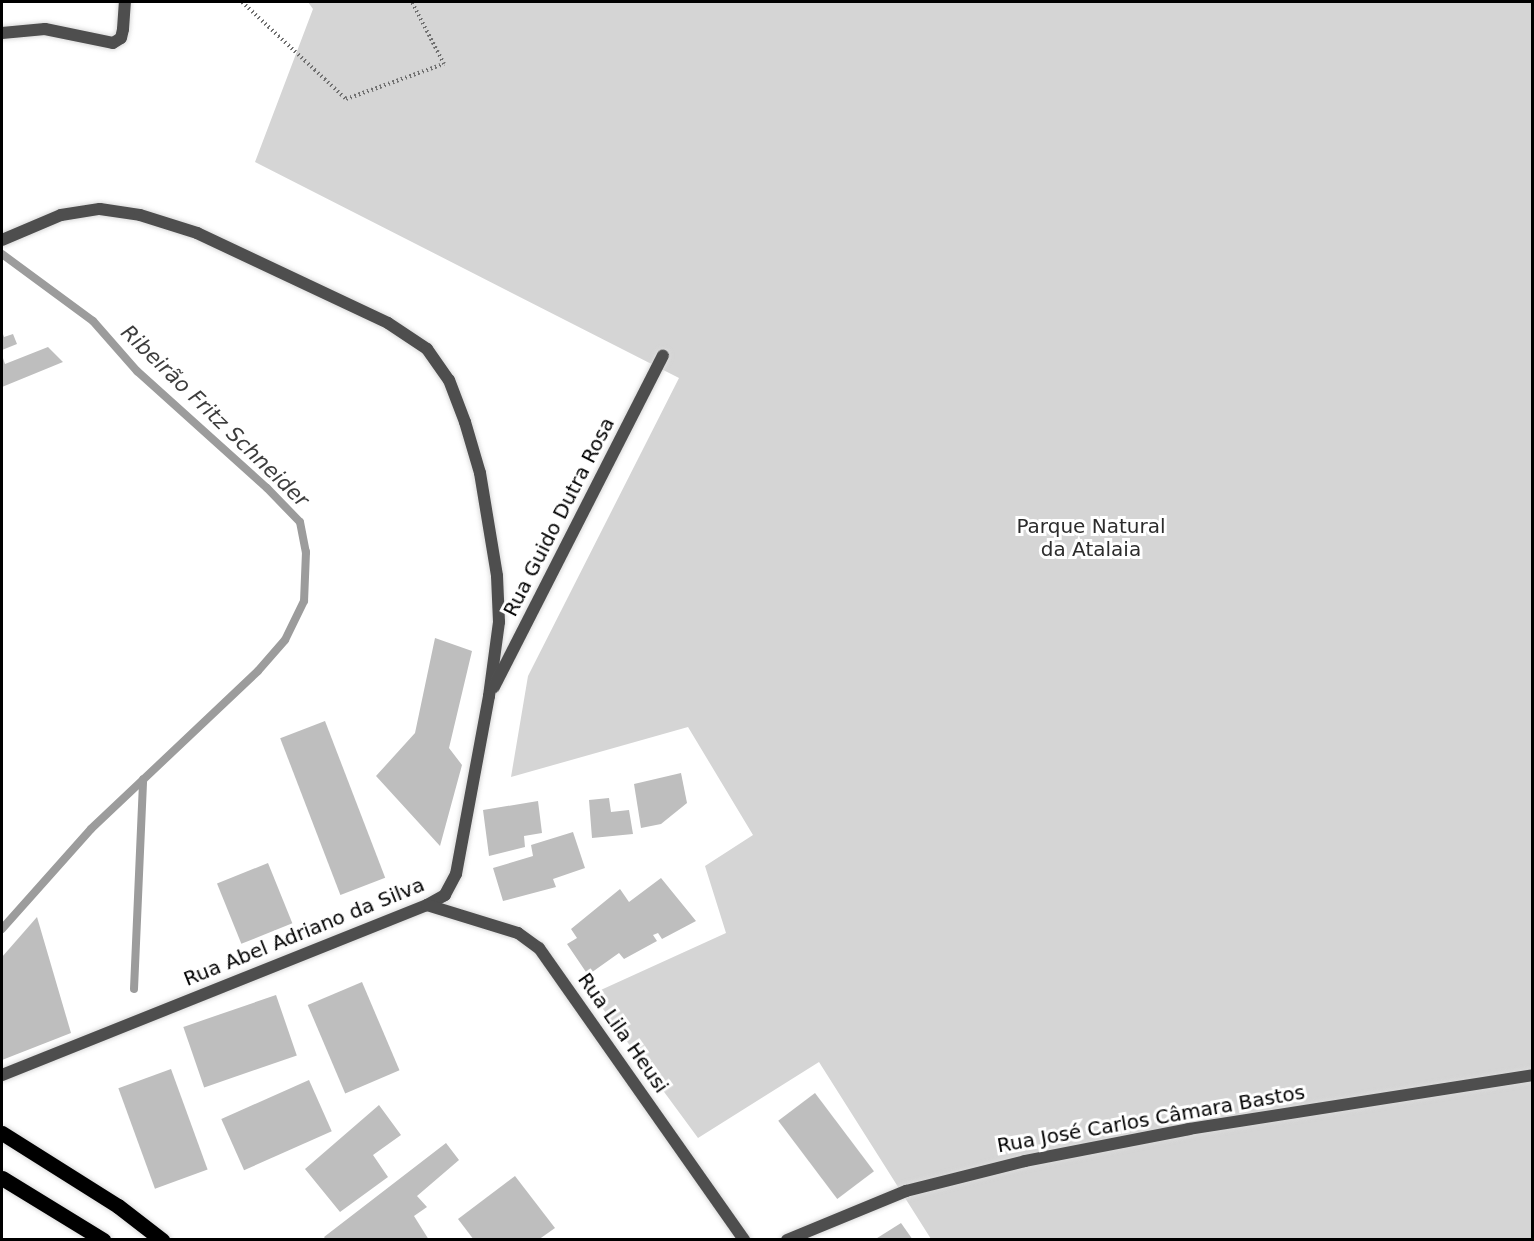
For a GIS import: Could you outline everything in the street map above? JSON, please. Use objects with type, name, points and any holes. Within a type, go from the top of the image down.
[{"type":"main road","points":[[2,1133],[118,1206],[162,1239]]},
{"type":"main road","points":[[2,1178],[103,1239]]},
{"type":"street","points":[[2,33],[45,29],[113,43],[121,38],[125,2]]},
{"type":"street","name":"Rua Abel Adriano da Silva","points":[[2,1076],[427,905],[445,895],[456,874],[489,696],[499,622],[497,576],[480,473],[465,422],[449,380],[428,349],[388,323],[249,257],[197,233],[140,215],[100,209],[62,215],[6,238]]},
{"type":"street","name":"Rua Guido Dutra Rosa","points":[[489,696],[663,356]]},
{"type":"street","name":"Rua Lila Heusi","points":[[427,905],[518,933],[539,948],[744,1239]]},
{"type":"street","name":"Rua José Carlos Câmara Bastos","points":[[787,1239],[906,1191],[1004,1165],[1189,1129],[1533,1075]]},
{"type":"path","points":[[242,2],[346,99],[444,64],[412,2]]},
{"type":"green space","name":"Parque Natural da Atalaia","points":[[308,2],[1532,2],[1532,1239],[931,1239],[819,1062],[698,1138],[592,994],[726,933],[705,866],[753,835],[688,727],[511,777],[528,676],[679,378],[255,162],[313,9]]},
{"type":"building","points":[[2,331],[4,337],[13,334],[17,344],[2,350]]},
{"type":"building","points":[[48,347],[63,362],[2,387],[2,355],[5,364]]},
{"type":"building","points":[[435,638],[472,651],[449,748],[462,765],[440,846],[376,776],[415,733]]},
{"type":"building","points":[[325,721],[385,878],[340,895],[280,738]]},
{"type":"building","points":[[681,773],[687,803],[661,824],[641,828],[634,784]]},
{"type":"building","points":[[609,798],[611,812],[629,810],[633,834],[592,838],[589,800]]},
{"type":"building","points":[[538,801],[542,833],[524,836],[525,847],[489,856],[483,810]]},
{"type":"building","points":[[573,832],[585,868],[553,879],[556,887],[503,901],[493,868],[533,856],[531,845]]},
{"type":"building","points":[[268,863],[292,923],[241,944],[217,884]]},
{"type":"building","points":[[661,878],[696,921],[662,939],[658,933],[653,935],[657,941],[624,959],[619,953],[588,975],[567,944],[577,938],[571,929],[620,889],[629,902]]},
{"type":"building","points":[[37,917],[71,1033],[2,1060],[2,957]]},
{"type":"building","points":[[362,982],[400,1070],[345,1093],[308,1005]]},
{"type":"building","points":[[276,995],[297,1056],[204,1087],[183,1027]]},
{"type":"building","points":[[171,1069],[208,1170],[155,1189],[118,1088]]},
{"type":"building","points":[[309,1080],[332,1131],[244,1170],[221,1119]]},
{"type":"building","points":[[815,1093],[874,1171],[837,1199],[778,1121]]},
{"type":"building","points":[[379,1105],[401,1135],[373,1155],[388,1177],[340,1212],[305,1169]]},
{"type":"building","points":[[446,1143],[459,1160],[417,1196],[427,1207],[414,1216],[429,1240],[326,1240],[324,1237]]},
{"type":"building","points":[[515,1176],[555,1228],[538,1240],[474,1240],[458,1219]]},
{"type":"building","points":[[901,1223],[913,1240],[874,1240]]},
{"type":"waterway","name":"Ribeirão Fritz Schneider","points":[[2,254],[93,321],[137,371],[267,488],[300,522],[306,552],[304,601],[285,640],[258,671],[91,829],[2,929]]},
{"type":"waterway","points":[[134,989],[143,779]]}]
